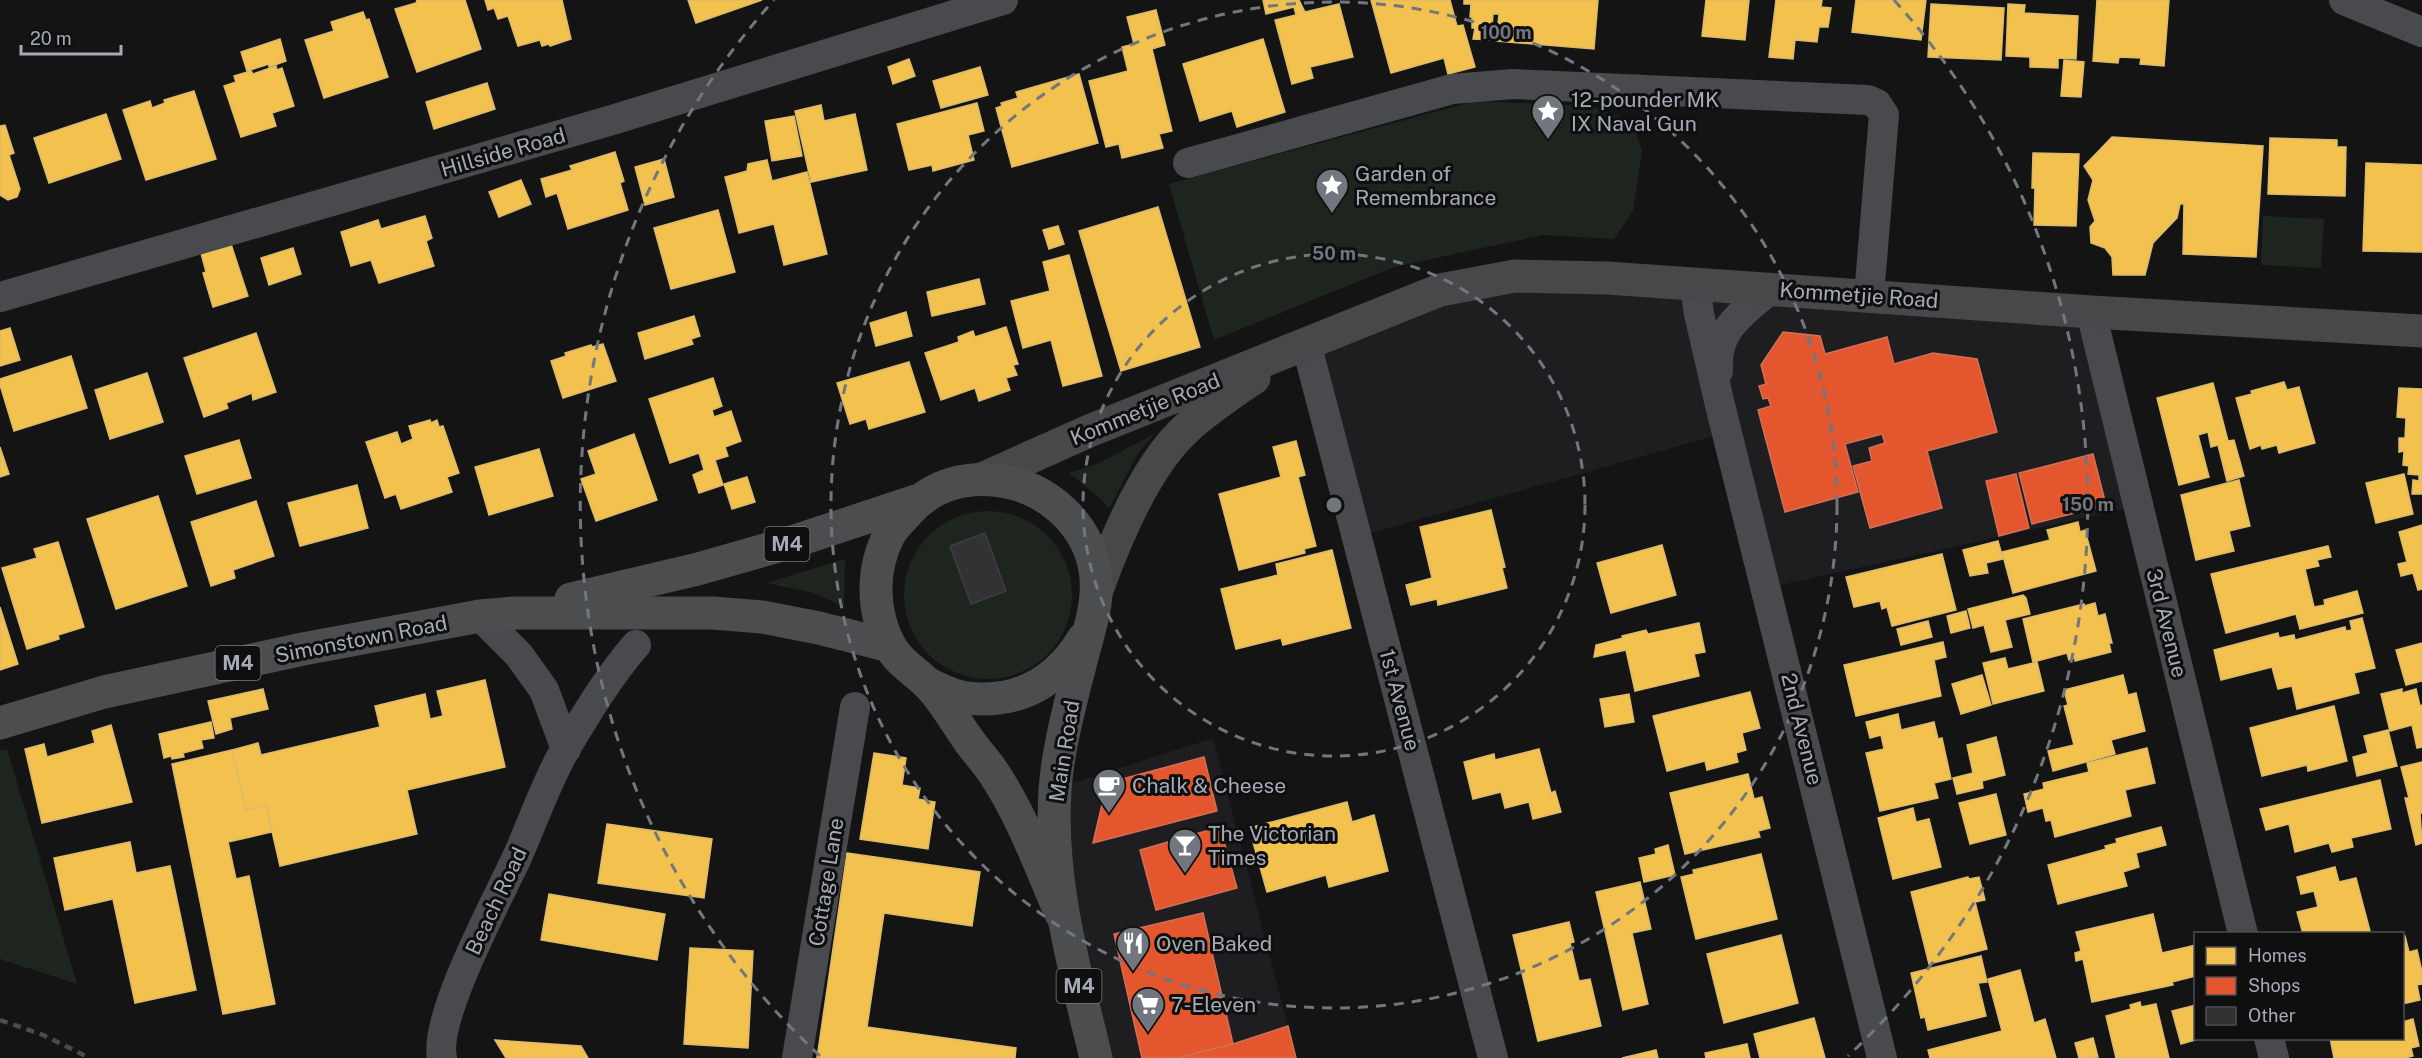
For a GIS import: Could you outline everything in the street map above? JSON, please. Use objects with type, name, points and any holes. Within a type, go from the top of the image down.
[{"type":"main road","name":"Kommetjie Road","points":[[984,478],[1089,431],[1440,290],[1515,276],[1607,278],[2091,312],[2422,331]]},
{"type":"main road","name":"Kommetjie Road","points":[[1096,590],[1110,551],[1158,462],[1187,428],[1232,393],[1306,343]]},
{"type":"main road","name":"Main Road","points":[[1061,914],[1005,793],[992,771],[928,684],[907,668],[890,646],[876,608],[876,570],[889,534],[918,501],[951,484],[984,478],[1027,486],[1061,507],[1086,541],[1094,565],[1095,609],[1075,685],[1055,789],[1055,843],[1061,914],[1096,1058]]},
{"type":"main road","name":"Simonstown Road","points":[[514,613],[789,543],[918,501]]},
{"type":"main road","name":"Simonstown Road","points":[[0,723],[104,692],[303,649],[480,616],[514,613],[677,612],[762,617],[819,628],[890,646]]},
{"type":"main road","name":"Main Road","points":[[928,684],[966,698],[1001,699],[1038,687],[1070,660],[1090,627]]},
{"type":"street","name":"Hillside Road","points":[[0,297],[612,120],[1003,0]]},
{"type":"street","points":[[2344,0],[2422,32]]},
{"type":"street","points":[[1188,163],[1452,89],[1476,85],[1513,84],[1868,100],[1877,104],[1884,115],[1869,296]]},
{"type":"street","name":"2nd Avenue","points":[[1695,284],[1699,314],[1719,401],[1882,1058]]},
{"type":"street","name":"2nd Avenue","points":[[1719,401],[1717,364],[1724,333],[1770,290]]},
{"type":"street","name":"3rd Avenue","points":[[2091,312],[2244,932]]},
{"type":"street","name":"1st Avenue","points":[[1306,343],[1493,1058]]},
{"type":"street","points":[[480,616],[519,655],[544,690],[566,749]]},
{"type":"street","name":"Beach Road","points":[[442,1058],[440,1048],[448,1013],[469,958],[566,749],[617,667],[636,645]]},
{"type":"street","name":"Cottage Lane","points":[[797,1058],[855,706]]},
{"type":"street","points":[[2270,1040],[2274,1058]]},
{"type":"shaded area","points":[[1475,101],[1590,106],[1632,121],[1642,151],[1633,211],[1614,239],[1543,235],[1394,267],[1214,340],[1169,184]]},
{"type":"shaded area","points":[[2263,216],[2324,219],[2321,268],[2261,265]]},
{"type":"shaded area","points":[[1515,276],[2091,312],[2138,506],[1768,588],[1728,432],[1357,537],[1306,343]]},
{"type":"shaded area","points":[[1154,434],[1138,453],[1109,509],[1102,500],[1069,473],[1097,464]]},
{"type":"shaded area","points":[[988,511],[1020,518],[1034,525],[1047,536],[1058,549],[1065,563],[1072,595],[1065,627],[1058,641],[1047,654],[1034,665],[1020,672],[988,679],[956,672],[942,665],[929,654],[918,641],[911,627],[904,595],[911,563],[918,549],[929,536],[942,525],[956,518]]},
{"type":"shaded area","points":[[845,559],[844,607],[811,592],[766,583]]},
{"type":"shaded area","points":[[1213,738],[1296,1058],[1096,1058],[1055,789]]},
{"type":"shaded area","points":[[7,749],[77,984],[0,959],[0,751]]},
{"type":"building: Homes","points":[[417,0],[465,0],[481,49],[417,72],[395,9],[416,3]]},
{"type":"building: Homes","points":[[485,0],[562,0],[571,39],[550,46],[549,44],[542,46],[540,40],[518,46],[508,16],[498,19],[494,8],[488,10]]},
{"type":"building: Homes","points":[[688,0],[762,0],[696,23]]},
{"type":"building: Homes","points":[[1263,0],[1299,0],[1305,12],[1339,4],[1353,57],[1310,67],[1313,78],[1292,84],[1275,20],[1296,15],[1294,7],[1266,14]]},
{"type":"building: Homes","points":[[1371,0],[1450,0],[1457,26],[1463,25],[1475,67],[1448,74],[1444,58],[1391,73]]},
{"type":"building: Homes","points":[[1464,0],[1598,0],[1594,49],[1496,41],[1499,14],[1493,14],[1491,40],[1473,39],[1475,28],[1472,28],[1472,17],[1470,17],[1471,4],[1464,4]]},
{"type":"building: Homes","points":[[1706,0],[1749,0],[1745,40],[1702,36]]},
{"type":"building: Homes","points":[[1776,0],[1822,0],[1821,7],[1831,8],[1828,27],[1819,27],[1817,42],[1795,40],[1793,59],[1769,57]]},
{"type":"building: Homes","points":[[1856,0],[1926,0],[1921,40],[1852,32]]},
{"type":"building: Homes","points":[[2097,0],[2169,0],[2164,66],[2140,64],[2141,58],[2119,57],[2118,63],[2093,61]]},
{"type":"building: Homes","points":[[1931,4],[2004,8],[2001,60],[1928,57]]},
{"type":"building: Homes","points":[[2008,4],[2025,5],[2024,13],[2078,16],[2076,59],[2058,58],[2058,68],[2030,67],[2030,57],[2006,56]]},
{"type":"building: Homes","points":[[1156,10],[1165,45],[1152,49],[1172,131],[1159,134],[1163,148],[1122,158],[1119,144],[1106,147],[1089,81],[1128,71],[1122,47],[1134,44],[1127,17]]},
{"type":"building: Homes","points":[[363,12],[366,20],[369,19],[388,77],[324,98],[305,40],[334,31],[331,22]]},
{"type":"building: Homes","points":[[280,39],[286,61],[247,71],[241,52]]},
{"type":"building: Homes","points":[[1263,39],[1285,112],[1237,127],[1232,111],[1200,121],[1183,64]]},
{"type":"building: Homes","points":[[909,59],[915,76],[893,84],[888,67]]},
{"type":"building: Homes","points":[[2064,60],[2084,62],[2081,97],[2061,96]]},
{"type":"building: Homes","points":[[276,66],[277,70],[282,68],[294,106],[272,113],[276,126],[241,137],[224,86],[236,82],[234,76],[251,71],[253,74]]},
{"type":"building: Homes","points":[[980,67],[988,95],[941,108],[933,81]]},
{"type":"building: Homes","points":[[1079,74],[1098,143],[1012,167],[996,108],[1002,106],[1001,103],[1018,98],[1016,92]]},
{"type":"building: Homes","points":[[487,83],[495,109],[434,129],[426,102]]},
{"type":"building: Homes","points":[[194,91],[216,159],[146,180],[123,110],[150,101],[152,108],[165,103],[164,100]]},
{"type":"building: Homes","points":[[977,103],[984,131],[968,135],[974,160],[933,171],[932,165],[909,170],[897,124]]},
{"type":"building: Homes","points":[[821,105],[824,121],[855,114],[867,170],[811,182],[795,111]]},
{"type":"building: Homes","points":[[106,114],[121,159],[49,183],[34,138]]},
{"type":"building: Homes","points":[[794,116],[802,156],[772,161],[765,121]]},
{"type":"building: Homes","points":[[5,125],[14,153],[9,155],[20,189],[17,197],[8,200],[0,195],[0,126]]},
{"type":"building: Homes","points":[[2112,137],[2263,146],[2256,257],[2183,254],[2184,204],[2180,204],[2177,218],[2153,243],[2145,275],[2113,275],[2112,257],[2105,248],[2091,243],[2090,227],[2095,221],[2088,200],[2093,180],[2084,166]]},
{"type":"building: Homes","points":[[2270,138],[2337,140],[2337,147],[2346,147],[2345,196],[2268,194]]},
{"type":"building: Homes","points":[[615,152],[624,181],[620,183],[628,210],[568,229],[557,193],[546,197],[541,179],[572,170],[570,166]]},
{"type":"building: Homes","points":[[2033,153],[2079,154],[2076,226],[2034,225]]},
{"type":"building: Homes","points":[[664,159],[674,197],[645,205],[635,167]]},
{"type":"building: Homes","points":[[767,160],[772,181],[807,172],[827,254],[784,265],[774,224],[739,233],[725,177],[747,171],[748,164]]},
{"type":"building: Homes","points":[[2366,163],[2422,165],[2422,252],[2363,251]]},
{"type":"building: Homes","points":[[521,180],[531,204],[499,217],[489,192]]},
{"type":"building: Homes","points":[[1158,207],[1200,347],[1121,371],[1079,231]]},
{"type":"building: Homes","points":[[718,210],[735,272],[671,289],[654,228]]},
{"type":"building: Homes","points":[[425,216],[432,238],[426,241],[434,266],[379,283],[371,260],[351,266],[341,232],[378,220],[381,229]]},
{"type":"building: Homes","points":[[1058,226],[1064,244],[1049,249],[1043,230]]},
{"type":"building: Homes","points":[[231,244],[248,296],[213,307],[203,273],[206,272],[201,253]]},
{"type":"building: Homes","points":[[293,248],[301,274],[269,285],[261,258]]},
{"type":"building: Homes","points":[[1069,255],[1102,376],[1063,386],[1051,340],[1023,348],[1011,301],[1050,291],[1043,262]]},
{"type":"building: Homes","points":[[979,279],[985,304],[932,316],[927,292]]},
{"type":"building: Homes","points":[[906,312],[912,336],[876,346],[870,323]]},
{"type":"building: Homes","points":[[694,316],[700,336],[691,339],[693,344],[645,359],[638,333]]},
{"type":"building: Homes","points":[[1006,327],[1018,364],[1013,365],[1017,375],[1006,378],[1010,390],[979,401],[975,388],[941,400],[925,353],[959,342],[958,337],[973,331],[975,337]]},
{"type":"building: Homes","points":[[10,328],[20,360],[0,366],[0,331]]},
{"type":"building: Homes","points":[[256,333],[276,392],[253,400],[252,393],[226,403],[228,408],[204,417],[184,358]]},
{"type":"building: Homes","points":[[603,344],[616,381],[563,398],[551,361],[566,356],[565,353]]},
{"type":"building: Homes","points":[[71,356],[87,408],[14,431],[0,379]]},
{"type":"building: Homes","points":[[909,362],[925,412],[869,429],[866,419],[850,424],[837,383]]},
{"type":"building: Homes","points":[[147,373],[163,422],[110,439],[95,390]]},
{"type":"building: Homes","points":[[713,378],[722,406],[712,410],[714,417],[731,411],[741,441],[725,447],[728,456],[715,460],[723,485],[699,493],[693,475],[704,470],[699,453],[670,463],[649,399]]},
{"type":"building: Homes","points":[[2284,382],[2287,390],[2299,387],[2315,443],[2279,453],[2277,445],[2262,449],[2261,445],[2250,449],[2236,398],[2252,394],[2251,391]]},
{"type":"building: Homes","points":[[2213,383],[2228,441],[2234,440],[2244,476],[2227,481],[2218,445],[2211,447],[2208,432],[2198,435],[2209,477],[2179,485],[2157,398]]},
{"type":"building: Homes","points":[[2399,388],[2422,389],[2422,494],[2412,494],[2413,480],[2419,481],[2419,475],[2408,474],[2409,466],[2403,465],[2404,451],[2399,452],[2399,438],[2405,438],[2406,418],[2397,417]]},
{"type":"building: Homes","points":[[430,420],[431,423],[437,420],[439,427],[443,426],[459,473],[447,477],[452,492],[401,509],[396,494],[385,498],[366,442],[397,432],[401,444],[413,439],[409,426]]},
{"type":"building: Homes","points":[[634,434],[657,500],[596,521],[581,479],[596,474],[588,451]]},
{"type":"building: Homes","points":[[239,440],[251,478],[197,494],[185,456]]},
{"type":"building: Homes","points":[[1296,441],[1305,475],[1298,477],[1316,546],[1304,549],[1305,553],[1239,570],[1219,494],[1281,477],[1273,447]]},
{"type":"building: Homes","points":[[0,447],[9,474],[0,477]]},
{"type":"building: Homes","points":[[539,449],[553,496],[489,515],[475,467]]},
{"type":"building: Homes","points":[[2404,474],[2413,514],[2376,523],[2366,483]]},
{"type":"building: Homes","points":[[747,477],[755,502],[732,509],[724,484]]},
{"type":"building: Homes","points":[[2239,480],[2250,526],[2229,531],[2234,551],[2196,560],[2181,495]]},
{"type":"building: Homes","points":[[357,485],[368,528],[300,546],[288,503]]},
{"type":"building: Homes","points":[[158,496],[187,586],[116,609],[87,519]]},
{"type":"building: Homes","points":[[256,501],[274,556],[233,570],[235,578],[211,586],[191,522]]},
{"type":"building: Homes","points":[[1491,510],[1505,567],[1502,568],[1507,588],[1438,605],[1437,599],[1411,605],[1406,585],[1432,578],[1420,527]]},
{"type":"building: Homes","points":[[2078,522],[2080,532],[2085,530],[2096,571],[2013,593],[2002,552],[2050,540],[2047,530]]},
{"type":"building: Homes","points":[[2422,525],[2422,589],[2418,590],[2413,573],[2401,576],[2398,564],[2407,562],[2399,532]]},
{"type":"building: Homes","points":[[1998,541],[2003,559],[1986,563],[1988,573],[1970,576],[1963,550]]},
{"type":"building: Homes","points":[[58,542],[84,627],[58,635],[59,639],[27,649],[2,568],[37,558],[34,549]]},
{"type":"building: Homes","points":[[1662,545],[1676,595],[1611,613],[1597,563]]},
{"type":"building: Homes","points":[[2328,546],[2331,557],[2317,560],[2319,566],[2305,569],[2314,607],[2325,605],[2324,600],[2357,591],[2363,613],[2300,629],[2296,614],[2226,633],[2211,574]]},
{"type":"building: Homes","points":[[1332,550],[1351,628],[1283,645],[1281,638],[1236,649],[1221,589],[1278,575],[1276,564]]},
{"type":"building: Homes","points":[[1942,554],[1956,610],[1892,626],[1887,607],[1882,609],[1880,601],[1854,607],[1846,577]]},
{"type":"building: Homes","points":[[2023,595],[2030,614],[2005,620],[2012,647],[1991,652],[1984,625],[1973,628],[1968,609]]},
{"type":"building: Homes","points":[[2095,603],[2098,616],[2105,614],[2112,643],[2109,643],[2111,652],[2075,661],[2075,658],[2069,660],[2067,653],[2033,662],[2023,619]]},
{"type":"building: Homes","points":[[0,607],[18,664],[0,670]]},
{"type":"building: Homes","points":[[1966,611],[1970,628],[1951,633],[1947,616]]},
{"type":"building: Homes","points":[[2362,618],[2375,668],[2354,673],[2359,693],[2297,709],[2292,686],[2278,689],[2272,667],[2221,680],[2214,650],[2278,633],[2279,638],[2294,635],[2295,640],[2345,627],[2346,631],[2352,630],[2350,621]]},
{"type":"building: Homes","points":[[1928,621],[1932,637],[1901,645],[1897,629]]},
{"type":"building: Homes","points":[[1699,623],[1705,652],[1694,654],[1699,676],[1635,691],[1626,650],[1594,657],[1596,645],[1623,638],[1622,636],[1646,630],[1648,634]]},
{"type":"building: Homes","points":[[1943,642],[1946,657],[1934,660],[1941,696],[1856,716],[1844,665]]},
{"type":"building: Homes","points":[[2422,643],[2422,681],[2406,685],[2396,650]]},
{"type":"building: Homes","points":[[2005,658],[2008,669],[2037,662],[2044,691],[1993,704],[1983,663]]},
{"type":"building: Homes","points":[[1982,675],[1991,705],[1961,714],[1952,684]]},
{"type":"building: Homes","points":[[2123,675],[2128,695],[2136,693],[2145,731],[2111,740],[2115,754],[2053,771],[2048,751],[2074,745],[2064,706],[2068,705],[2064,690]]},
{"type":"building: Homes","points":[[485,680],[505,767],[407,790],[417,834],[280,866],[266,805],[246,810],[232,750],[258,743],[261,755],[380,727],[375,706],[425,694],[430,719],[443,716],[437,691]]},
{"type":"building: Homes","points":[[263,689],[268,709],[230,718],[232,729],[216,734],[208,701]]},
{"type":"building: Homes","points":[[2402,689],[2402,693],[2416,689],[2420,706],[2422,705],[2422,747],[2417,748],[2412,725],[2390,731],[2381,694]]},
{"type":"building: Homes","points":[[1750,692],[1760,728],[1742,733],[1746,750],[1736,753],[1738,762],[1707,770],[1705,761],[1667,771],[1653,716]]},
{"type":"building: Homes","points":[[1629,694],[1634,722],[1605,727],[1600,699]]},
{"type":"building: Homes","points":[[2334,706],[2347,761],[2308,771],[2307,765],[2262,776],[2250,728]]},
{"type":"building: Homes","points":[[1898,714],[1901,730],[1934,722],[1938,739],[1942,738],[1951,779],[1934,783],[1938,798],[1880,811],[1866,753],[1884,749],[1881,735],[1870,738],[1866,722]]},
{"type":"building: Homes","points":[[211,722],[214,738],[201,740],[203,748],[183,753],[184,757],[164,758],[159,734]]},
{"type":"building: Homes","points":[[111,725],[132,802],[42,823],[25,749],[44,744],[47,757],[95,743],[92,731]]},
{"type":"building: Homes","points":[[2388,730],[2397,766],[2357,776],[2353,757],[2368,753],[2364,736]]},
{"type":"building: Homes","points":[[1996,737],[2005,775],[1982,781],[1983,788],[1957,794],[1953,778],[1973,773],[1967,745]]},
{"type":"building: Homes","points":[[2147,748],[2155,783],[2125,790],[2131,816],[2055,837],[2051,820],[2046,821],[2043,808],[2028,812],[2024,794],[2044,789],[2043,783],[2089,772],[2087,763]]},
{"type":"building: Homes","points":[[1539,749],[1551,793],[1555,791],[1561,812],[1533,819],[1529,802],[1505,808],[1501,792],[1473,799],[1464,762],[1494,754],[1495,760]]},
{"type":"building: Homes","points":[[232,750],[246,810],[266,805],[272,832],[228,842],[236,879],[249,876],[275,1004],[223,1014],[172,764]]},
{"type":"building: Homes","points":[[874,753],[906,758],[902,785],[920,788],[918,799],[935,802],[928,849],[860,839]]},
{"type":"building: Homes","points":[[2422,762],[2422,813],[2420,813],[2422,843],[2416,845],[2405,798],[2409,798],[2401,767]]},
{"type":"building: Homes","points":[[1748,774],[1754,799],[1762,797],[1770,828],[1758,831],[1760,837],[1685,854],[1670,793]]},
{"type":"building: Homes","points":[[2380,780],[2391,829],[2351,838],[2353,847],[2332,852],[2329,843],[2295,852],[2289,824],[2266,830],[2260,809]]},
{"type":"building: Homes","points":[[1996,794],[2006,835],[1970,844],[1959,803]]},
{"type":"building: Homes","points":[[1347,802],[1352,822],[1374,815],[1388,871],[1329,887],[1326,875],[1267,892],[1249,828]]},
{"type":"building: Homes","points":[[1913,808],[1916,822],[1929,819],[1941,867],[1893,879],[1878,818]]},
{"type":"building: Homes","points":[[607,824],[712,839],[704,898],[598,883]]},
{"type":"building: Homes","points":[[2161,827],[2166,845],[2136,853],[2139,867],[2123,872],[2127,886],[2058,904],[2048,865],[2106,849],[2105,846],[2117,843],[2116,839]]},
{"type":"building: Homes","points":[[130,842],[136,873],[170,866],[196,990],[135,1003],[113,899],[65,910],[54,858]]},
{"type":"building: Homes","points":[[1668,845],[1675,875],[1644,882],[1639,858],[1656,854],[1655,849]]},
{"type":"building: Homes","points":[[847,853],[980,872],[972,926],[884,913],[867,1027],[1016,1048],[1015,1058],[817,1058]]},
{"type":"building: Homes","points":[[1761,854],[1777,919],[1696,939],[1681,877],[1694,874],[1693,870]]},
{"type":"building: Homes","points":[[2335,867],[2339,882],[2356,878],[2370,931],[2302,932],[2297,912],[2318,907],[2314,891],[2301,894],[2297,877]]},
{"type":"building: Homes","points":[[1968,877],[1969,879],[1979,877],[1985,900],[1975,902],[1987,949],[1929,964],[1911,892]]},
{"type":"building: Homes","points":[[1640,882],[1651,929],[1632,933],[1648,1004],[1623,1010],[1596,892]]},
{"type":"building: Homes","points":[[549,894],[665,914],[657,960],[541,940]]},
{"type":"building: Homes","points":[[2153,914],[2162,953],[2194,945],[2194,976],[2172,982],[2173,985],[2092,1002],[2083,959],[2076,961],[2075,953],[2081,951],[2076,932]]},
{"type":"building: Homes","points":[[1569,922],[1574,942],[1570,943],[1579,981],[1590,979],[1601,1026],[1538,1041],[1513,935]]},
{"type":"building: Homes","points":[[1781,935],[1798,1003],[1724,1023],[1707,954]]},
{"type":"building: Homes","points":[[2404,936],[2409,952],[2417,950],[2422,972],[2422,984],[2417,985],[2420,1000],[2404,1004]]},
{"type":"building: Homes","points":[[690,948],[753,951],[748,1048],[684,1044]]},
{"type":"building: Homes","points":[[1981,956],[1987,982],[1978,983],[1986,1016],[1928,1030],[1925,1017],[1921,1018],[1911,973]]},
{"type":"building: Homes","points":[[2020,970],[2034,1023],[2045,1019],[2056,1058],[1930,1058],[1928,1050],[2002,1031],[1988,979]]},
{"type":"building: Homes","points":[[2140,1002],[2141,1007],[2156,1004],[2169,1058],[2116,1058],[2106,1016],[2131,1009],[2130,1005]]},
{"type":"building: Homes","points":[[2194,1006],[2195,1040],[2181,1044],[2172,1011]]},
{"type":"building: Homes","points":[[1814,1018],[1825,1058],[1760,1058],[1754,1034]]},
{"type":"building: Homes","points":[[2413,1019],[2419,1046],[2411,1048],[2413,1056],[2334,1058],[2330,1040],[2404,1040],[2404,1021]]},
{"type":"building: Homes","points":[[2093,1038],[2098,1057],[2079,1058],[2075,1043]]},
{"type":"building: Homes","points":[[495,1040],[581,1046],[588,1058],[506,1058]]},
{"type":"building: Homes","points":[[1747,1044],[1750,1058],[1706,1058],[1705,1053]]},
{"type":"building: Homes","points":[[1656,1050],[1658,1058],[1622,1058]]},
{"type":"building: Shops","points":[[1783,332],[1820,336],[1825,354],[1887,337],[1894,364],[1933,353],[1977,359],[1997,432],[1927,451],[1942,508],[1870,528],[1853,466],[1872,461],[1869,448],[1885,443],[1882,434],[1845,444],[1858,492],[1785,512],[1758,410],[1771,406],[1768,398],[1763,399],[1759,386],[1766,384],[1761,365]]},
{"type":"building: Shops","points":[[2093,454],[2106,505],[2032,524],[2019,473]]},
{"type":"building: Shops","points":[[2016,474],[2029,528],[1999,536],[1986,481]]},
{"type":"building: Shops","points":[[1204,757],[1217,811],[1093,843],[1107,783]]},
{"type":"building: Shops","points":[[1220,827],[1237,888],[1156,910],[1140,850]]},
{"type":"building: Shops","points":[[1203,913],[1233,1044],[1177,1058],[1142,1058],[1114,934]]},
{"type":"building: Shops","points":[[1288,1026],[1296,1058],[1177,1058],[1233,1044]]},
{"type":"building: Other","points":[[985,533],[1006,591],[971,604],[950,546]]},
{"type":"railway","points":[[0,1020],[43,1035],[90,1058]]},
{"type":"place","name":"12-pounder MK IX Naval Gun","points":[[1548,140]]},
{"type":"place","name":"Garden of Remembrance","points":[[1332,214]]},
{"type":"place","name":"Chalk & Cheese","points":[[1109,814]]},
{"type":"place","name":"The Victorian Times","points":[[1185,874]]},
{"type":"place","name":"Oven Baked","points":[[1133,972]]},
{"type":"place","name":"7-Eleven","points":[[1148,1033]]}]
